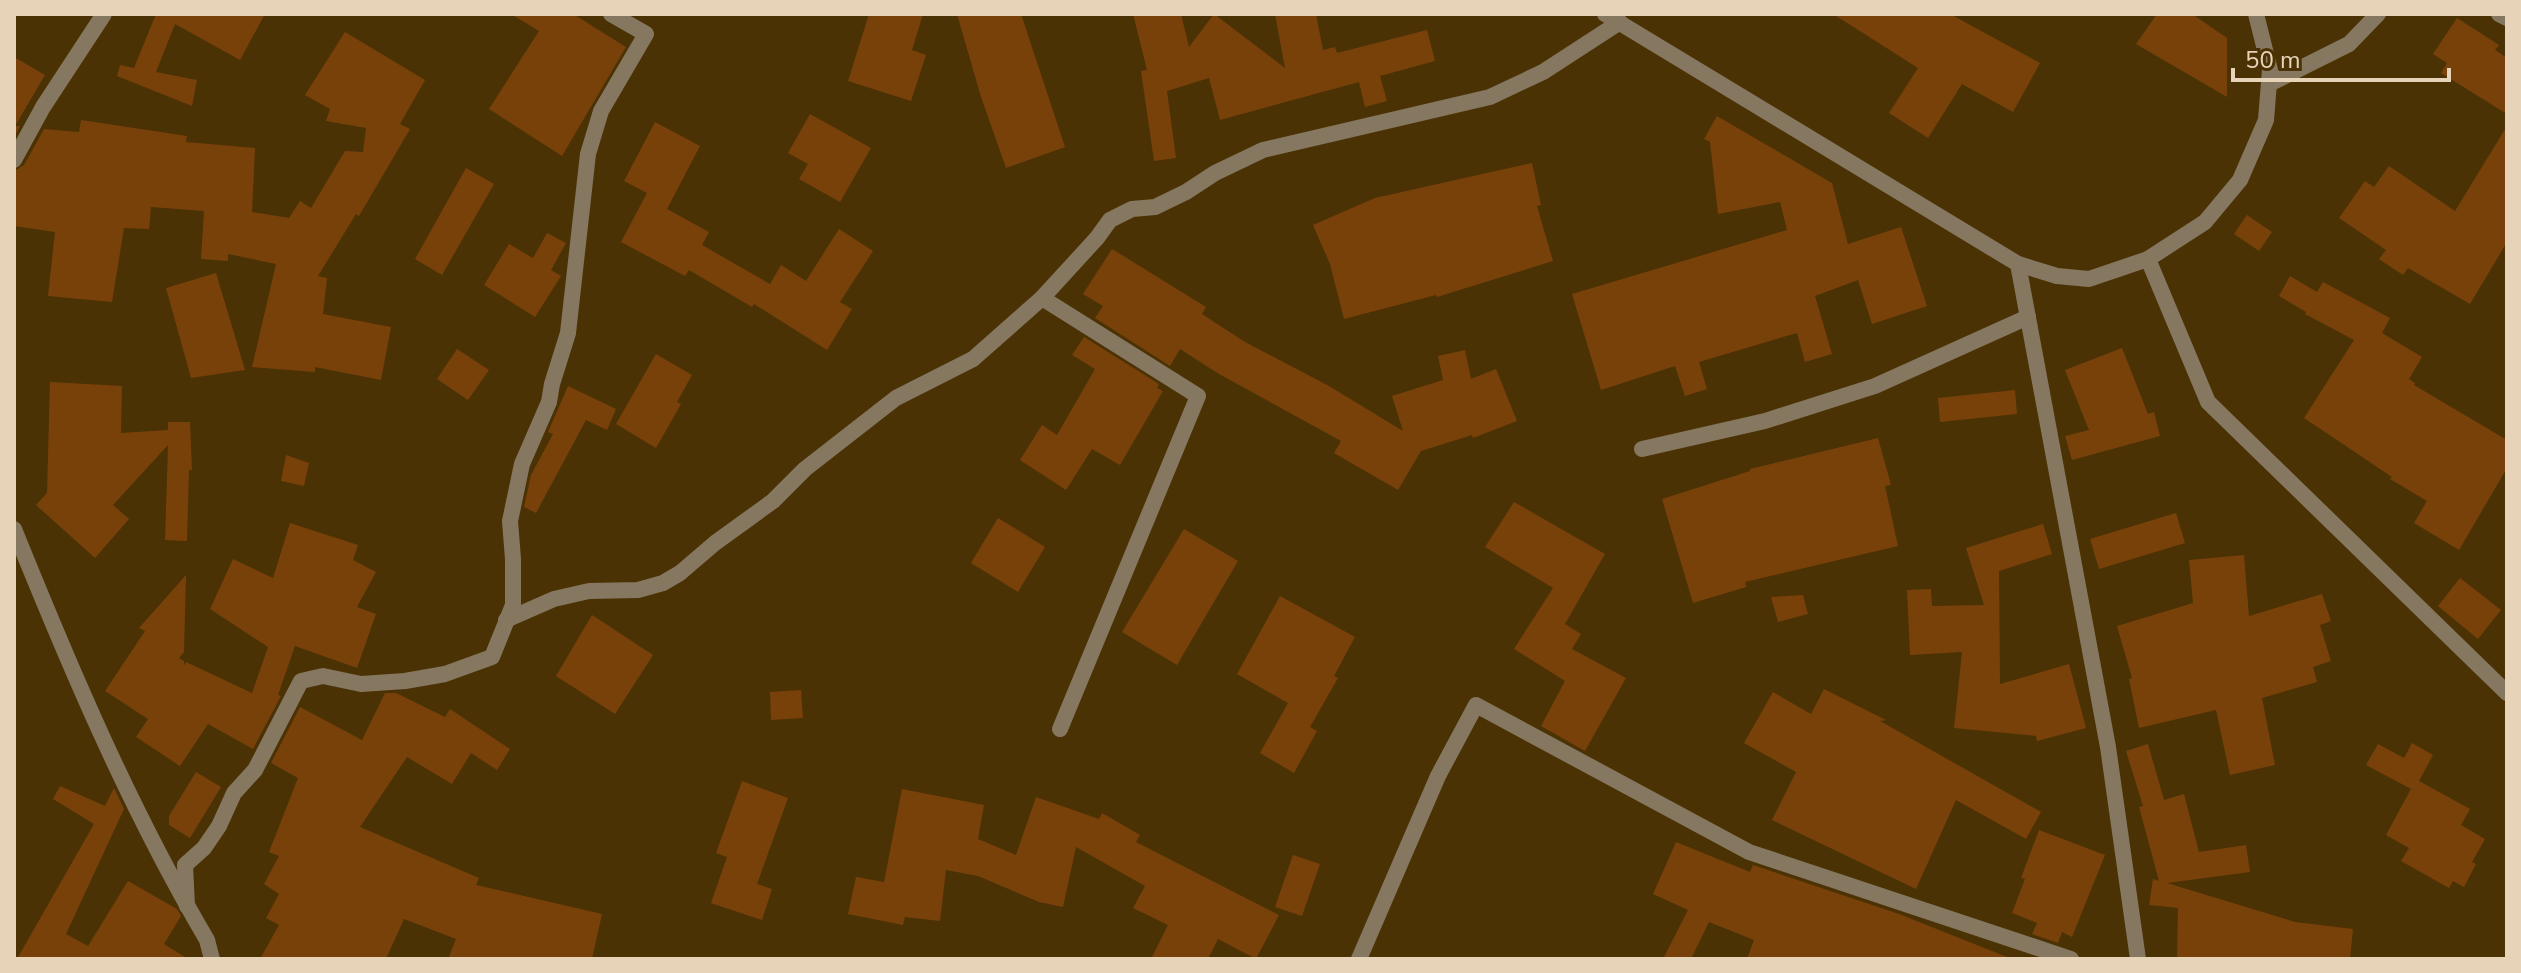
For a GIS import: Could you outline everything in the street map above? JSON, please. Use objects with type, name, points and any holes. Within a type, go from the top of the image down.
[{"type":"street","points":[[14,160],[43,107],[104,14]]},
{"type":"street","points":[[187,906],[185,865],[204,848],[219,826],[234,793],[255,770],[301,681],[323,676],[361,684],[445,674],[492,657],[513,605],[510,521],[522,464],[549,402],[568,333],[588,154],[601,111],[646,34],[611,14]]},
{"type":"street","points":[[506,620],[554,599],[589,591],[638,590],[663,583],[680,573],[773,501],[805,469],[896,398],[973,359],[1042,298],[1110,220],[1132,209],[1155,207],[1263,150],[1490,97],[1543,72],[1613,18],[2018,264],[2057,276],[2089,279],[2148,259],[2205,222],[2240,180],[2266,120],[2270,70],[2256,14]]},
{"type":"street","points":[[2269,84],[2349,44],[2378,14]]},
{"type":"street","points":[[2499,14],[2507,18]]},
{"type":"street","points":[[2148,259],[2208,402],[2507,693]]},
{"type":"street","points":[[2018,264],[2108,747],[2138,959]]},
{"type":"street","points":[[1042,298],[1198,396],[1060,729]]},
{"type":"street","points":[[1642,449],[1765,421],[1875,386],[2028,317]]},
{"type":"street","points":[[14,529],[17,549],[77,682],[126,788],[207,940],[212,959]]},
{"type":"street","points":[[1359,959],[1438,776],[1476,705],[1749,852],[2071,959]]},
{"type":"building","points":[[156,14],[265,14],[240,60],[175,24],[156,72],[197,80],[192,106],[117,76],[120,65],[134,68]]},
{"type":"building","points":[[511,14],[573,14],[626,47],[562,156],[489,109],[539,31]]},
{"type":"building","points":[[869,14],[923,14],[912,50],[926,55],[911,101],[848,81]]},
{"type":"building","points":[[957,14],[1021,14],[1065,147],[1006,168]]},
{"type":"building","points":[[1133,14],[1181,14],[1189,47],[1214,14],[1285,68],[1275,14],[1316,14],[1323,50],[1335,47],[1337,53],[1427,30],[1435,61],[1380,76],[1387,101],[1365,107],[1359,82],[1220,120],[1209,78],[1167,91],[1176,158],[1154,161],[1141,71],[1147,70]]},
{"type":"building","points":[[1833,14],[1950,14],[2040,63],[2013,112],[1962,84],[1928,138],[1889,113],[1918,68]]},
{"type":"building","points":[[2157,14],[2192,14],[2227,38],[2227,97],[2136,44]]},
{"type":"building","points":[[2457,18],[2499,45],[2495,50],[2507,58],[2507,114],[2441,73],[2447,63],[2433,54]]},
{"type":"building","points":[[345,32],[425,80],[400,124],[410,129],[359,216],[356,214],[318,276],[327,278],[323,314],[391,327],[381,380],[315,367],[315,372],[252,367],[276,264],[228,254],[228,261],[201,259],[204,211],[151,207],[149,229],[124,228],[112,302],[48,296],[55,232],[14,226],[14,171],[24,165],[44,129],[79,132],[81,120],[187,136],[186,142],[255,148],[252,212],[289,218],[300,201],[311,208],[345,151],[363,152],[366,128],[326,121],[330,109],[305,95]]},
{"type":"building","points":[[14,57],[45,75],[15,126],[20,126],[14,137]]},
{"type":"building","points":[[810,114],[871,148],[840,202],[799,179],[808,164],[788,153]]},
{"type":"building","points":[[1717,116],[1832,183],[1848,244],[1901,227],[1927,306],[1872,324],[1858,280],[1815,296],[1832,354],[1805,362],[1797,333],[1699,362],[1707,389],[1685,396],[1675,366],[1601,390],[1572,294],[1787,230],[1780,202],[1718,214],[1710,142],[1704,139]]},
{"type":"building","points":[[655,122],[700,146],[667,209],[709,232],[702,245],[770,284],[781,265],[806,281],[839,229],[873,251],[840,302],[852,309],[827,350],[754,304],[752,307],[689,270],[685,276],[621,242],[647,193],[624,181]]},
{"type":"building","points":[[2507,126],[2507,242],[2470,304],[2408,268],[2403,275],[2379,259],[2386,250],[2339,218],[2365,181],[2374,187],[2389,166],[2455,211]]},
{"type":"building","points":[[1532,163],[1541,205],[1537,206],[1553,261],[1437,297],[1344,319],[1330,264],[1313,225],[1375,198]]},
{"type":"building","points":[[466,168],[494,184],[442,275],[415,259]]},
{"type":"building","points":[[2247,215],[2272,232],[2259,251],[2234,234]]},
{"type":"building","points":[[547,233],[566,243],[551,270],[561,276],[535,317],[484,285],[509,244],[533,258]]},
{"type":"building","points":[[1112,249],[1206,307],[1202,314],[1245,342],[1329,386],[1403,431],[1392,396],[1443,380],[1438,356],[1465,350],[1471,379],[1496,369],[1517,421],[1473,438],[1472,435],[1421,451],[1398,490],[1334,453],[1341,441],[1180,349],[1170,366],[1095,318],[1103,306],[1083,294]]},
{"type":"building","points":[[216,273],[245,370],[191,378],[166,288]]},
{"type":"building","points":[[2290,276],[2317,292],[2323,282],[2390,318],[2382,333],[2422,357],[2409,379],[2414,385],[2507,440],[2507,468],[2459,550],[2414,523],[2427,501],[2390,479],[2392,477],[2304,418],[2354,340],[2279,296]]},
{"type":"building","points":[[1084,337],[1159,384],[1157,388],[1163,391],[1120,465],[1092,449],[1066,490],[1020,460],[1042,425],[1057,435],[1095,369],[1072,355]]},
{"type":"building","points":[[2122,348],[2148,414],[2154,412],[2160,436],[2072,460],[2065,436],[2089,430],[2065,370]]},
{"type":"building","points":[[457,349],[489,370],[468,400],[437,379]]},
{"type":"building","points":[[656,354],[692,375],[677,402],[681,404],[656,448],[616,424]]},
{"type":"building","points":[[50,382],[122,386],[121,433],[168,430],[168,422],[190,422],[192,470],[189,470],[187,541],[165,540],[168,445],[113,505],[129,519],[95,558],[36,505],[47,493]]},
{"type":"building","points":[[568,386],[616,409],[607,430],[586,420],[536,513],[524,507],[531,475],[553,434],[548,432]]},
{"type":"building","points":[[2015,390],[2017,414],[1940,422],[1938,398]]},
{"type":"building","points":[[1878,438],[1891,485],[1885,486],[1898,546],[1745,582],[1746,587],[1693,603],[1662,499],[1750,469]]},
{"type":"building","points":[[286,455],[309,463],[304,486],[281,481]]},
{"type":"building","points":[[1514,502],[1605,554],[1565,624],[1581,634],[1572,649],[1626,678],[1585,751],[1541,726],[1565,681],[1514,649],[1553,588],[1485,547]]},
{"type":"building","points":[[2176,513],[2185,543],[2099,569],[2090,539]]},
{"type":"building","points":[[998,518],[1045,547],[1018,592],[971,563]]},
{"type":"building","points":[[290,523],[358,545],[353,560],[376,572],[357,607],[376,614],[357,668],[295,646],[278,695],[281,696],[253,749],[208,724],[180,766],[136,737],[148,719],[105,691],[145,631],[139,628],[186,575],[184,652],[179,658],[184,665],[186,662],[252,693],[268,647],[210,609],[233,559],[273,578]]},
{"type":"building","points":[[2043,524],[2052,554],[1999,571],[2000,684],[2069,664],[2086,728],[2037,741],[2036,736],[1954,728],[1962,652],[1910,655],[1907,590],[1931,589],[1932,606],[1984,605],[1966,548]]},
{"type":"building","points":[[1184,529],[1238,561],[1177,665],[1122,632]]},
{"type":"building","points":[[2244,555],[2249,616],[2322,594],[2331,621],[2320,625],[2331,661],[2313,667],[2317,682],[2262,698],[2275,765],[2230,775],[2216,710],[2139,728],[2129,679],[2132,678],[2117,626],[2193,603],[2189,560]]},
{"type":"building","points":[[2460,578],[2501,610],[2478,639],[2438,606]]},
{"type":"building","points":[[1803,595],[1808,614],[1778,622],[1771,597]]},
{"type":"building","points":[[1280,596],[1355,637],[1334,676],[1338,678],[1310,727],[1317,731],[1294,773],[1260,753],[1288,703],[1237,674]]},
{"type":"building","points":[[592,615],[653,655],[615,714],[556,676]]},
{"type":"building","points":[[1824,689],[1886,720],[1880,721],[2041,812],[2026,839],[1956,800],[1916,889],[1772,820],[1796,772],[1744,743],[1773,692],[1811,714]]},
{"type":"building","points":[[801,690],[803,718],[771,720],[770,692]]},
{"type":"building","points":[[385,693],[396,693],[445,717],[450,709],[510,749],[497,770],[471,753],[452,784],[407,757],[360,827],[479,878],[476,885],[602,914],[592,959],[448,959],[456,939],[404,919],[386,959],[260,959],[279,925],[266,918],[279,894],[264,884],[279,856],[269,852],[298,778],[271,763],[300,707],[362,740]]},
{"type":"building","points":[[2412,743],[2433,755],[2419,781],[2470,809],[2461,825],[2485,839],[2472,862],[2476,864],[2464,887],[2453,881],[2449,888],[2401,861],[2409,848],[2386,835],[2411,789],[2366,765],[2378,744],[2404,758]]},
{"type":"building","points":[[2148,744],[2164,800],[2184,794],[2199,852],[2246,845],[2250,872],[2167,883],[2295,922],[2353,929],[2350,959],[2177,959],[2178,908],[2149,905],[2153,879],[2159,881],[2139,807],[2143,806],[2126,751]]},
{"type":"building","points":[[196,772],[221,787],[190,838],[169,825],[169,816]]},
{"type":"building","points":[[742,781],[788,798],[757,884],[772,889],[762,920],[711,903],[727,857],[716,853]]},
{"type":"building","points":[[60,786],[105,806],[114,788],[124,809],[66,934],[88,946],[128,881],[177,909],[181,916],[164,944],[188,959],[17,959],[94,824],[53,799]]},
{"type":"building","points":[[902,789],[984,805],[978,839],[1016,855],[1036,797],[1099,819],[1102,813],[1140,835],[1136,842],[1279,915],[1256,959],[1218,939],[1208,959],[1151,959],[1168,925],[1133,908],[1145,886],[1076,847],[1063,907],[1039,902],[978,876],[946,870],[940,921],[905,917],[903,925],[848,914],[856,877],[884,882]]},
{"type":"building","points":[[2039,830],[2105,855],[2072,937],[2062,932],[2058,943],[2032,934],[2037,923],[2012,913]]},
{"type":"building","points":[[1676,842],[1750,872],[1753,865],[1899,914],[2012,959],[1747,959],[1754,940],[1709,922],[1691,959],[1663,959],[1688,910],[1653,894]]},
{"type":"building","points":[[1293,855],[1320,864],[1302,916],[1275,907]]}]
